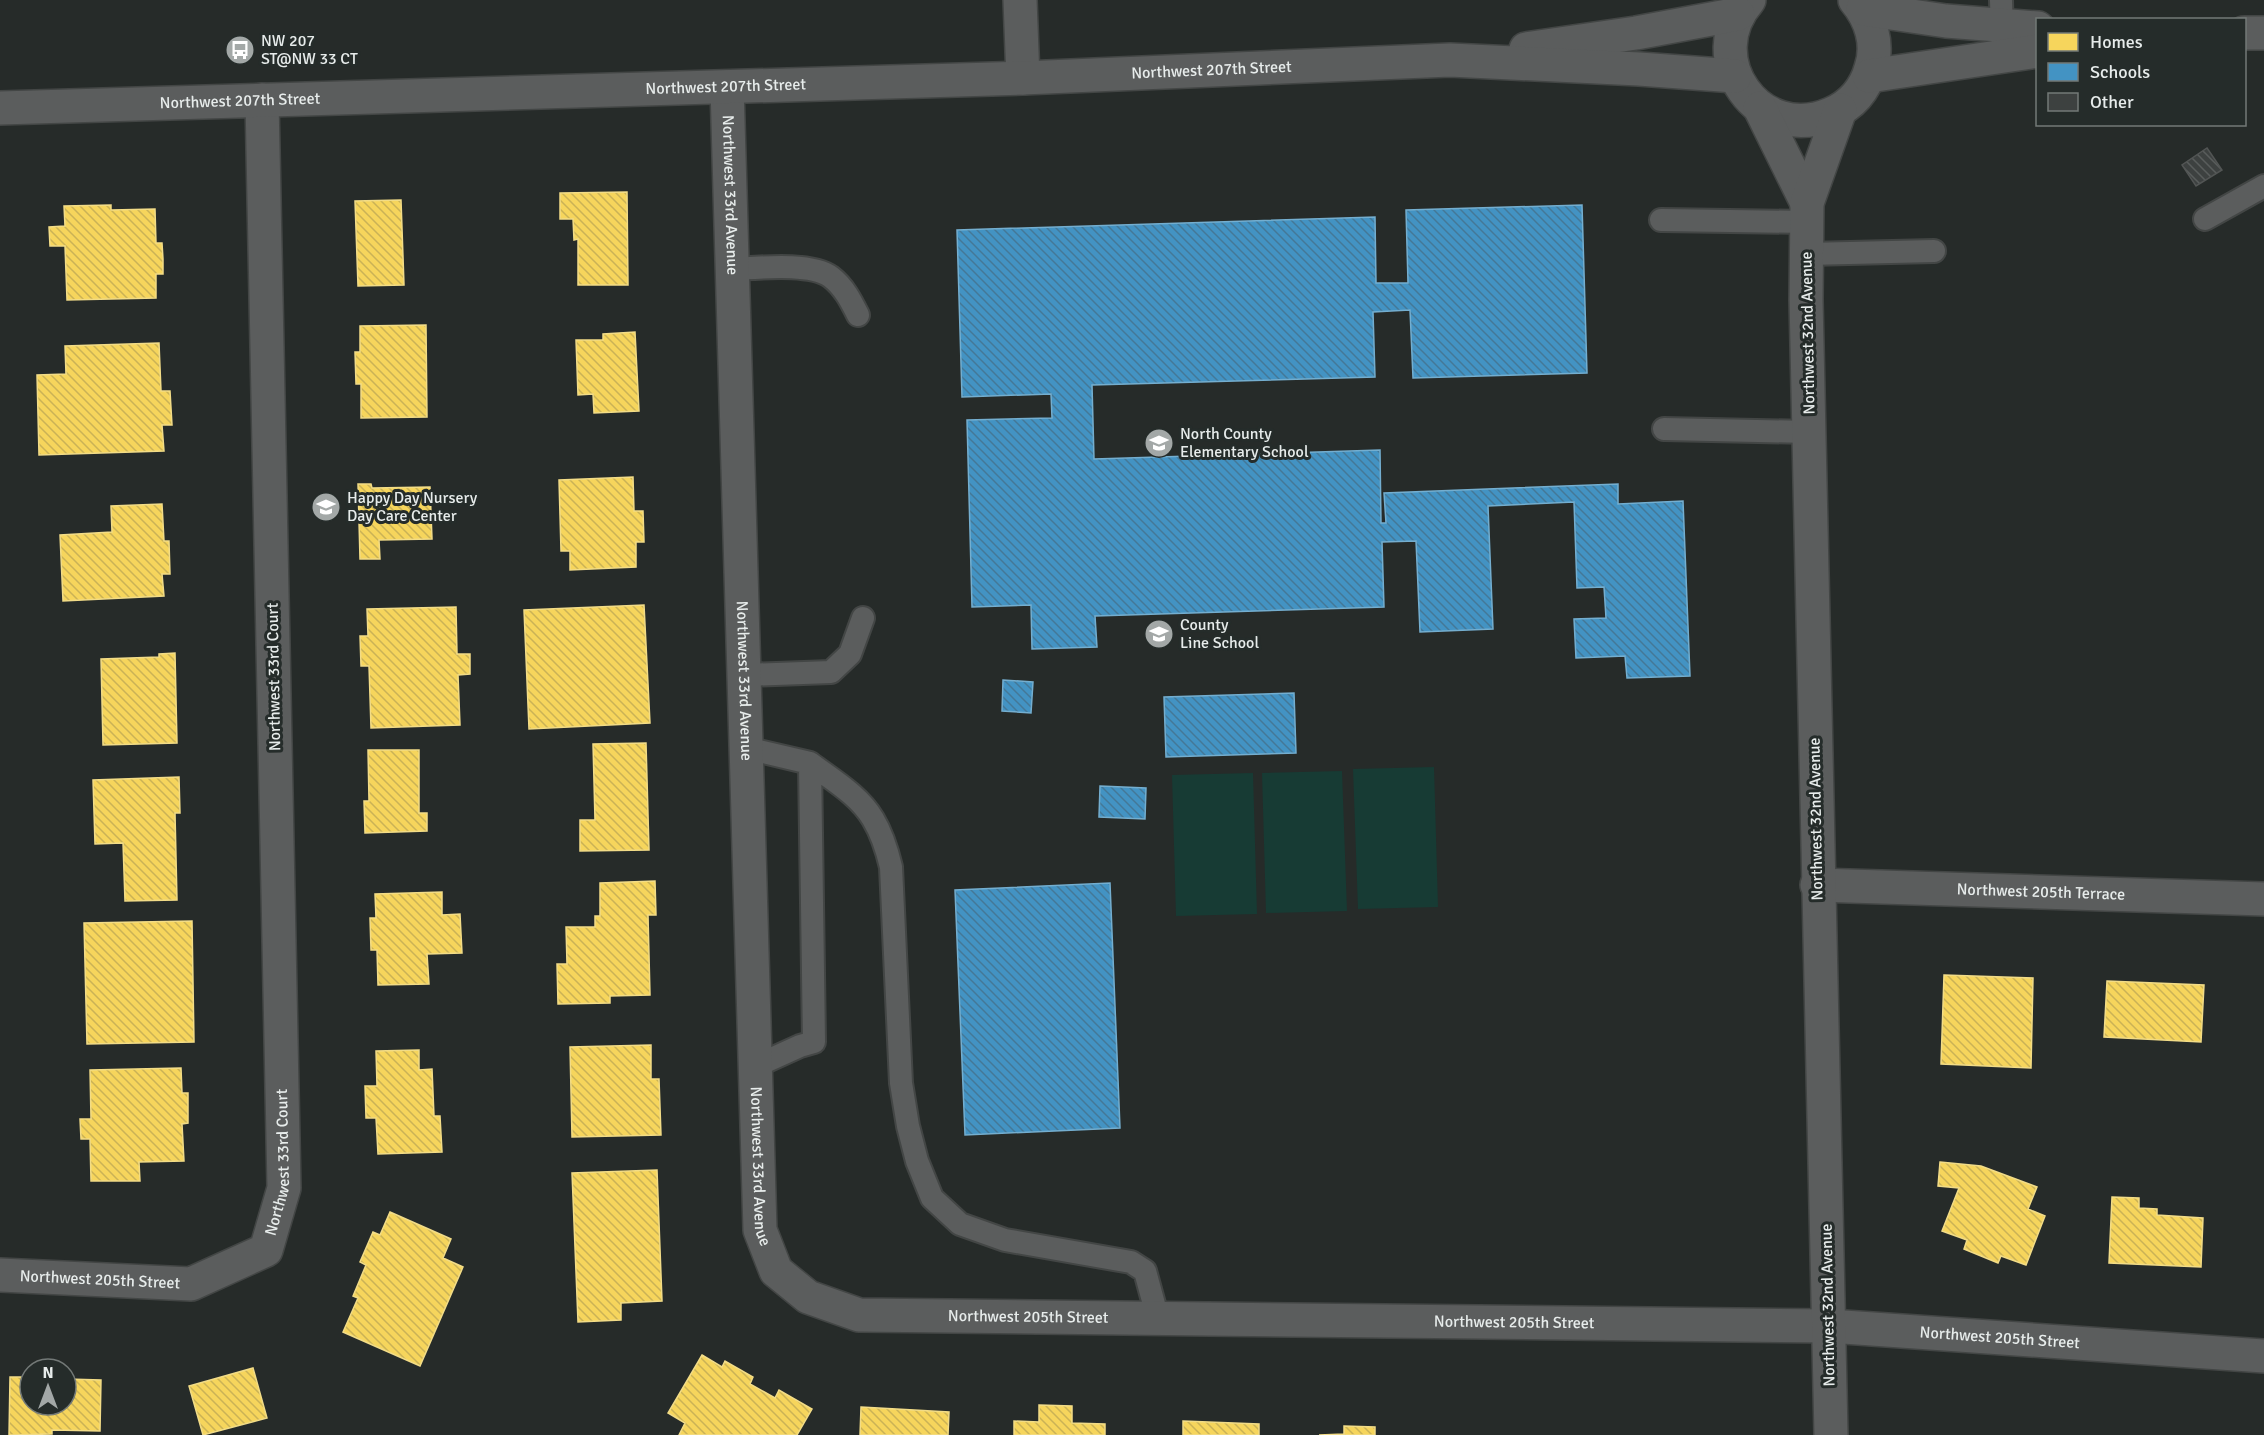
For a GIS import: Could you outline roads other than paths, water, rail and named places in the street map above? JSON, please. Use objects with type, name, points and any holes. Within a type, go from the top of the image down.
[{"type":"street","points":[[1020,0],[1023,78]]},
{"type":"street","points":[[1859,4],[2002,27],[2036,28]]},
{"type":"street","points":[[1744,7],[1732,29],[1730,60],[1735,76],[1745,93],[1760,108],[1779,117],[1799,121],[1821,118],[1840,110],[1852,101],[1869,76],[1874,59],[1874,41],[1870,25],[1859,4]]},
{"type":"street","name":"Northwest 207th Street","points":[[1450,60],[1636,33],[1744,7]]},
{"type":"street","points":[[2002,27],[2036,50]]},
{"type":"street","points":[[1869,76],[2002,27]]},
{"type":"street","points":[[2246,33],[2264,33]]},
{"type":"street","name":"Northwest 207th Street","points":[[0,108],[1023,78],[1450,60],[1735,76]]},
{"type":"street","name":"Northwest 33rd Avenue","points":[[727,87],[760,1230],[776,1271]]},
{"type":"street","name":"Northwest 33rd Court","points":[[262,100],[284,1188],[266,1250]]},
{"type":"street","name":"Northwest 32nd Avenue","points":[[1760,108],[1807,226]]},
{"type":"street","name":"Northwest 32nd Avenue","points":[[1831,1435],[1809,432],[1807,226],[1840,110]]},
{"type":"street","name":"Northwest 205th Terrace","points":[[1818,885],[2264,899]]},
{"type":"street","name":"Northwest 205th Street","points":[[0,1275],[191,1284],[266,1250]]},
{"type":"street","name":"Northwest 205th Street","points":[[776,1271],[808,1297],[859,1315],[1829,1326],[2264,1356]]},
{"type":"lane","points":[[2205,219],[2264,186]]},
{"type":"lane","points":[[1661,220],[1807,226],[1934,251]]},
{"type":"lane","points":[[733,269],[800,268],[829,276],[848,294],[858,315]]},
{"type":"lane","points":[[1664,429],[1809,432]]},
{"type":"lane","points":[[745,675],[831,672],[850,654],[863,618]]},
{"type":"lane","points":[[746,748],[810,763],[851,794],[872,817],[884,841],[892,878],[901,1083],[917,1161],[932,1198],[960,1224],[1005,1240],[1131,1262],[1145,1271],[1158,1319]]},
{"type":"lane","points":[[756,1066],[814,1042],[810,763]]},
{"type":"place","name":"NW 207 ST@NW 33 CT","points":[[240,50]]},
{"type":"place","name":"North County Elementary School","points":[[1159,443]]},
{"type":"place","name":"Happy Day Nursery Day Care Center","points":[[326,507]]},
{"type":"place","name":"County Line School","points":[[1159,634]]}]
